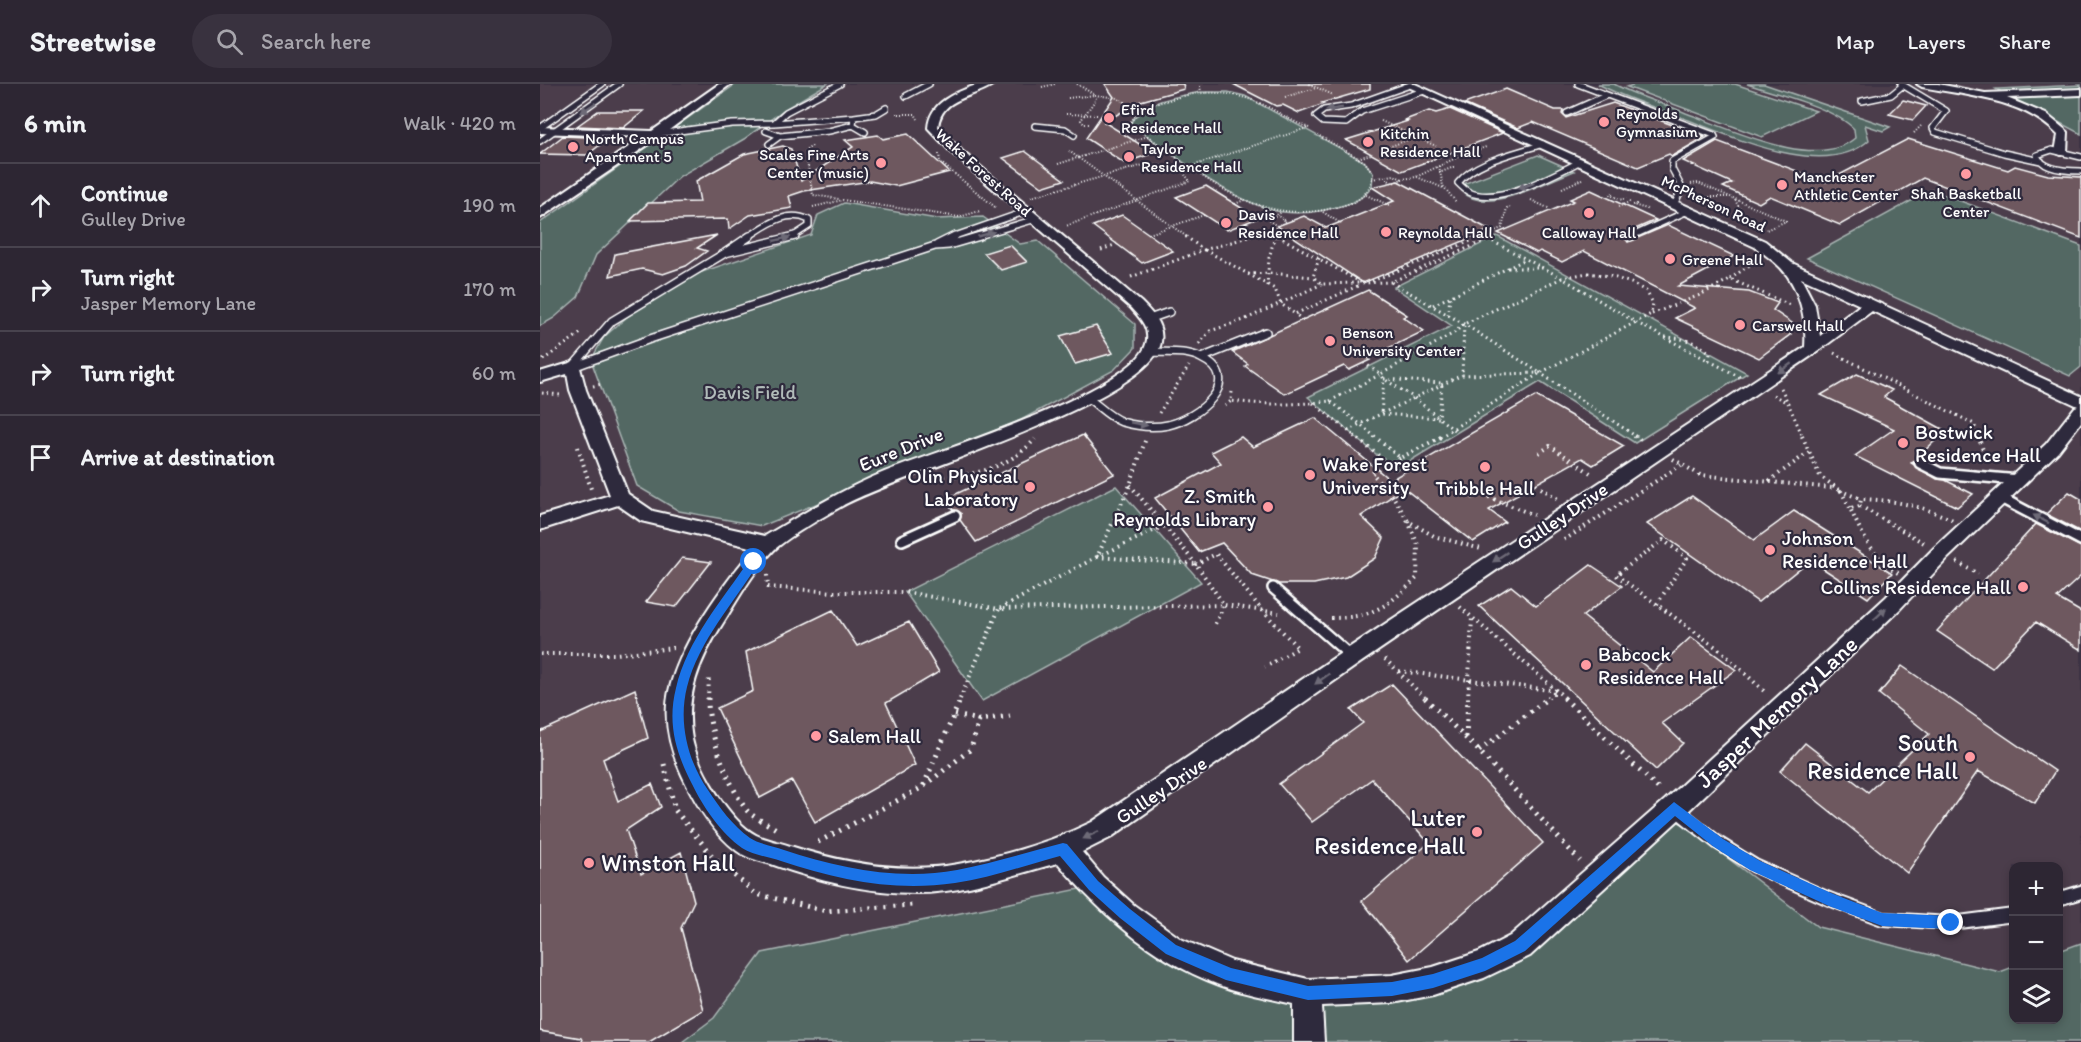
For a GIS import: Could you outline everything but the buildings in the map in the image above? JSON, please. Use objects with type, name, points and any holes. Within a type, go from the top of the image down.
[{"type":"street","points":[[540,214],[726,84]]},
{"type":"street","name":"Wake Forest Road","points":[[989,84],[946,103],[934,116],[933,128],[951,147],[1032,215]]},
{"type":"street","points":[[1922,84],[1959,93],[1996,97],[2081,92]]},
{"type":"street","name":"McPherson Road","points":[[1418,86],[1579,162],[1760,243],[1787,266],[2081,402]]},
{"type":"street","points":[[1996,97],[2060,129],[2064,134],[2061,152]]},
{"type":"street","points":[[540,129],[657,134]]},
{"type":"street","points":[[1032,215],[1087,261],[1149,319],[1155,335],[1150,352]]},
{"type":"street","points":[[1787,266],[1808,302],[1815,347]]},
{"type":"street","name":"Gulley Drive","points":[[768,544],[689,643],[677,719],[684,755],[700,788],[721,819],[747,844],[819,868],[867,878],[918,880],[957,877],[1063,849],[1101,830],[1352,657],[1815,347],[1865,310],[1868,304]]},
{"type":"street","name":"Eure Drive","points":[[768,544],[836,501],[1088,398],[1129,374],[1150,352]]},
{"type":"street","points":[[540,377],[573,366],[578,390],[620,498],[648,516],[768,544]]},
{"type":"street","name":"Jasper Memory Lane","points":[[1063,849],[1094,886],[1125,914],[1171,949],[1231,975],[1308,993],[1392,989],[1433,981],[1485,964],[1520,946],[1664,800],[1893,603],[1941,553],[1997,488],[2019,480],[2052,448],[2081,411]]},
{"type":"street","points":[[540,523],[620,498]]},
{"type":"street","points":[[1308,993],[1310,1042]]},
{"type":"lane","points":[[540,129],[602,84]]},
{"type":"lane","points":[[540,141],[619,84]]},
{"type":"lane","points":[[774,123],[786,112],[840,84]]},
{"type":"lane","points":[[906,96],[930,84]]},
{"type":"lane","points":[[1578,84],[1716,136],[1672,161],[1672,169],[1682,188],[1675,203]]},
{"type":"lane","points":[[1862,101],[1891,95],[1901,85],[1946,111],[1933,128],[1935,132],[2004,153],[2041,161],[2055,168],[2081,171]]},
{"type":"lane","points":[[1418,86],[1362,111],[1346,123],[1323,122],[1316,116],[1324,110],[1351,106],[1418,86]]},
{"type":"lane","points":[[1567,113],[1607,94]]},
{"type":"lane","points":[[657,134],[732,124],[854,117],[876,114],[886,108]]},
{"type":"lane","points":[[853,125],[854,117]]},
{"type":"lane","points":[[766,131],[780,136],[829,131],[853,125],[865,132]]},
{"type":"lane","points":[[1035,126],[1065,129],[1074,135]]},
{"type":"lane","points":[[769,144],[780,136]]},
{"type":"lane","points":[[1543,144],[1478,169],[1461,177],[1458,183],[1475,194],[1498,195],[1534,183],[1579,162]]},
{"type":"lane","points":[[2041,161],[2037,158],[2039,152],[2061,152],[2081,157]]},
{"type":"lane","points":[[1630,237],[1690,210]]},
{"type":"lane","points":[[573,366],[612,321],[725,253],[776,219],[799,215],[809,220],[809,226],[793,237],[725,253]]},
{"type":"lane","points":[[935,246],[949,245],[1032,215]]},
{"type":"lane","points":[[573,366],[935,246],[962,232],[1032,215]]},
{"type":"lane","points":[[1149,319],[1169,312]]},
{"type":"lane","points":[[1150,352],[1198,357],[1266,332]]},
{"type":"lane","points":[[1088,398],[1118,420],[1150,426],[1170,424],[1211,400],[1218,392],[1220,379],[1211,366],[1198,357]]},
{"type":"lane","points":[[1920,464],[1940,473],[1997,488],[2081,540]]},
{"type":"lane","points":[[902,540],[955,516]]},
{"type":"lane","points":[[1274,588],[1352,657]]},
{"type":"lane","points":[[1664,800],[1718,843],[1755,866],[1829,899],[1882,919],[1951,923],[2009,916]]},
{"type":"lane","points":[[2063,897],[2081,892]]},
{"type":"path","points":[[1042,87],[1055,84]]},
{"type":"path","points":[[1077,84],[1095,95]]},
{"type":"path","points":[[1309,84],[1334,96]]},
{"type":"path","points":[[1200,86],[1201,92]]},
{"type":"path","points":[[1285,97],[1317,88]]},
{"type":"path","points":[[1201,92],[1228,92],[1261,104],[1365,162],[1373,173],[1372,187],[1366,195],[1356,202],[1322,211],[1267,209],[1245,200],[1130,123],[1139,110],[1173,98],[1201,92]]},
{"type":"path","points":[[1089,124],[1080,121],[1096,99],[1095,95]]},
{"type":"path","points":[[1068,98],[1095,95],[1118,98],[1139,110]]},
{"type":"path","points":[[1261,104],[1267,101]]},
{"type":"path","points":[[892,114],[915,114]]},
{"type":"path","points":[[1062,114],[1097,115]]},
{"type":"path","points":[[1381,121],[1436,146]]},
{"type":"path","points":[[1192,166],[1307,128],[1311,124]]},
{"type":"path","points":[[829,131],[805,151],[813,195],[843,200]]},
{"type":"path","points":[[1058,164],[1148,136]]},
{"type":"path","points":[[1386,148],[1416,137]]},
{"type":"path","points":[[1385,178],[1394,183],[1416,177],[1475,150]]},
{"type":"path","points":[[1069,151],[1204,250],[1275,289],[1281,304],[1303,320]]},
{"type":"path","points":[[1451,152],[1460,156]]},
{"type":"path","points":[[1358,158],[1371,154]]},
{"type":"path","points":[[1178,168],[1183,172]]},
{"type":"path","points":[[1372,178],[1394,175],[1402,179]]},
{"type":"path","points":[[1416,177],[1444,188]]},
{"type":"path","points":[[1366,195],[1393,207]]},
{"type":"path","points":[[1689,197],[1729,197]]},
{"type":"path","points":[[1734,199],[1749,225]]},
{"type":"path","points":[[1235,204],[1245,200]]},
{"type":"path","points":[[1523,203],[1531,200],[1550,209]]},
{"type":"path","points":[[1618,207],[1632,201]]},
{"type":"path","points":[[1295,314],[1363,283],[1383,279],[1502,228],[1507,208],[1515,206]]},
{"type":"path","points":[[1277,226],[1268,220],[1283,211]]},
{"type":"path","points":[[1322,211],[1343,225]]},
{"type":"path","points":[[1149,234],[1204,215]]},
{"type":"path","points":[[1277,226],[1286,221],[1278,216]]},
{"type":"path","points":[[1267,286],[1269,258],[1277,235],[1277,226]]},
{"type":"path","points":[[1131,277],[1204,250],[1258,234],[1277,235],[1363,283]]},
{"type":"path","points":[[1197,347],[1210,331],[1244,320],[1322,284],[1391,282],[1488,239],[1562,278],[1636,323],[1788,403],[1823,480],[1840,491],[1863,536],[1879,561],[1898,573],[1893,580]]},
{"type":"path","points":[[1101,250],[1117,244]]},
{"type":"path","points":[[1313,277],[1319,258]]},
{"type":"path","points":[[1433,306],[1526,259]]},
{"type":"path","points":[[1507,268],[1544,268]]},
{"type":"path","points":[[1245,274],[1269,273],[1313,277],[1322,284]]},
{"type":"path","points":[[1233,389],[1232,400],[1252,403],[1314,403],[1330,400],[1454,333],[1464,324],[1562,278],[1587,273],[1610,276],[1646,291],[1653,303],[1651,314]]},
{"type":"path","points":[[923,787],[999,609],[1224,605],[1306,616],[1361,618],[1386,608],[1416,578],[1418,545],[1408,521],[1394,498],[1372,473],[1454,430],[1540,373],[1651,314],[1700,295],[1730,279],[1795,306]]},
{"type":"path","points":[[1391,282],[1464,324],[1681,465],[1700,475],[1820,485],[1861,499],[1902,500],[1922,505],[1957,522]]},
{"type":"path","points":[[1448,315],[1450,297]]},
{"type":"path","points":[[1462,375],[1464,324]]},
{"type":"path","points":[[1664,337],[1683,338],[1702,344],[1710,353],[1709,361]]},
{"type":"path","points":[[1815,347],[1974,424],[1997,488]]},
{"type":"path","points":[[1150,426],[1198,357]]},
{"type":"path","points":[[1364,363],[1454,430]]},
{"type":"path","points":[[1348,430],[1462,375],[1540,373]]},
{"type":"path","points":[[1384,379],[1442,383]]},
{"type":"path","points":[[1381,414],[1384,379]]},
{"type":"path","points":[[1439,418],[1442,383]]},
{"type":"path","points":[[540,393],[561,394],[564,404]]},
{"type":"path","points":[[1330,400],[1400,458]]},
{"type":"path","points":[[1314,403],[1389,464]]},
{"type":"path","points":[[1381,414],[1439,418]]},
{"type":"path","points":[[938,477],[958,477],[1014,459],[1033,442],[1037,435]]},
{"type":"path","points":[[575,436],[592,491],[594,506]]},
{"type":"path","points":[[1539,453],[1550,446],[1598,478]]},
{"type":"path","points":[[1768,481],[1809,452]]},
{"type":"path","points":[[1562,541],[1681,465]]},
{"type":"path","points":[[1130,485],[1196,564],[1224,605]]},
{"type":"path","points":[[1541,488],[1562,501]]},
{"type":"path","points":[[1472,498],[1481,494],[1537,516]]},
{"type":"path","points":[[1860,506],[1861,499]]},
{"type":"path","points":[[1850,508],[1860,506],[1978,574]]},
{"type":"path","points":[[1408,521],[1434,536],[1461,545],[1506,554]]},
{"type":"path","points":[[1164,526],[1097,557],[1196,564],[1216,554],[1262,610],[1298,648],[1265,668]]},
{"type":"path","points":[[1657,604],[1687,558],[1663,540],[1616,575],[1720,650],[1768,694],[1760,701]]},
{"type":"path","points":[[1450,613],[1467,602]]},
{"type":"path","points":[[1214,626],[1224,605]]},
{"type":"path","points":[[1460,607],[1557,691],[1664,800],[1670,785]]},
{"type":"path","points":[[1466,738],[1472,617]]},
{"type":"path","points":[[540,654],[616,654],[673,648],[689,643]]},
{"type":"path","points":[[673,648],[689,643]]},
{"type":"path","points":[[670,658],[673,648]]},
{"type":"path","points":[[1377,663],[1394,652]]},
{"type":"path","points":[[1385,659],[1479,751],[1546,822],[1579,861],[1588,855]]},
{"type":"path","points":[[709,666],[708,708],[727,773],[746,810],[786,834]]},
{"type":"path","points":[[1397,671],[1557,691]]},
{"type":"path","points":[[1479,751],[1557,691]]},
{"type":"path","points":[[955,715],[979,720],[1010,716]]},
{"type":"path","points":[[812,846],[923,787],[971,748],[979,720]]},
{"type":"path","points":[[664,762],[675,810],[714,858],[756,894],[826,911],[916,904]]},
{"type":"shaded area","name":"Wake Forest University","points":[[540,84],[2081,84],[2081,1042],[540,1042]]},
{"type":"green space","points":[[736,84],[827,84],[785,109],[744,139],[680,176],[596,255],[578,297],[554,318],[540,326],[540,223]]},
{"type":"green space","points":[[1598,84],[1614,84],[1748,136],[1795,149],[1818,151],[1838,147],[1855,138],[1854,129],[1845,121],[1819,108],[1747,84],[1764,84],[1890,127],[1883,131],[1865,125],[1869,140],[1850,152],[1828,156],[1803,156],[1751,144]]},
{"type":"green space","points":[[1635,84],[1735,84],[1816,111],[1762,137],[1627,87]]},
{"type":"green space","points":[[2081,85],[2081,134],[1996,89]]},
{"type":"green space","points":[[1201,92],[1228,92],[1245,96],[1365,162],[1373,173],[1372,187],[1364,196],[1355,201],[1325,210],[1299,213],[1265,208],[1212,182],[1130,124],[1136,116],[1152,105],[1171,98]]},
{"type":"green space","points":[[1538,155],[1574,171],[1533,189],[1500,199],[1472,198],[1462,191],[1463,184]]},
{"type":"green space","points":[[1931,190],[2081,246],[2081,367],[2070,376],[1807,258]]},
{"type":"green space","name":"Davis Field","points":[[844,203],[937,219],[983,217],[1020,244],[1038,241],[1135,324],[1135,348],[1114,370],[1021,420],[762,526],[679,511],[637,486],[591,360],[604,337],[628,316],[696,274],[811,235],[818,215]]},
{"type":"green space","points":[[1497,236],[1747,373],[1635,443],[1540,382],[1395,470],[1308,397],[1452,326],[1394,287]]},
{"type":"green space","points":[[1116,486],[1201,582],[982,701],[905,592]]},
{"type":"green space","points":[[1666,816],[1683,824],[1818,927],[2000,972],[2009,969],[2009,1024],[2063,1024],[2063,950],[2081,943],[2081,1042],[682,1042],[714,1018],[762,953],[1094,886],[1171,949],[1308,993],[1484,964]]},
{"type":"place","name":"Efird Residence Hall","points":[[1109,118]]},
{"type":"place","name":"Reynolds Gymnasium","points":[[1604,122]]},
{"type":"place","name":"Kitchin Residence Hall","points":[[1368,142]]},
{"type":"place","name":"North Campus Apartment 5","points":[[573,147]]},
{"type":"place","name":"Taylor Residence Hall","points":[[1129,157]]},
{"type":"place","name":"Scales Fine Arts Center (music)","points":[[881,163]]},
{"type":"place","name":"Shah Basketball Center","points":[[1966,174]]},
{"type":"place","name":"Manchester Athletic Center","points":[[1782,185]]},
{"type":"place","name":"Calloway Hall","points":[[1589,213]]},
{"type":"place","name":"Davis Residence Hall","points":[[1226,223]]},
{"type":"place","name":"Reynolda Hall","points":[[1386,232]]},
{"type":"place","name":"Greene Hall","points":[[1670,259]]},
{"type":"place","name":"Carswell Hall","points":[[1740,325]]},
{"type":"place","name":"Benson University Center","points":[[1330,341]]},
{"type":"place","name":"Bostwick Residence Hall","points":[[1903,443]]},
{"type":"place","name":"Tribble Hall","points":[[1485,467]]},
{"type":"place","name":"Wake Forest University","points":[[1310,475]]},
{"type":"place","name":"Olin Physical Laboratory","points":[[1030,487]]},
{"type":"place","name":"Z. Smith Reynolds Library","points":[[1268,507]]},
{"type":"place","name":"Johnson Residence Hall","points":[[1770,550]]},
{"type":"place","name":"Collins Residence Hall","points":[[2023,587]]},
{"type":"place","name":"Babcock Residence Hall","points":[[1586,665]]},
{"type":"place","name":"Salem Hall","points":[[816,736]]},
{"type":"place","name":"South Residence Hall","points":[[1970,757]]},
{"type":"place","name":"Luter Residence Hall","points":[[1477,832]]},
{"type":"place","name":"Winston Hall","points":[[589,863]]},
{"type":"route","points":[[754,562],[698,644],[681,687],[677,719],[684,755],[700,788],[721,819],[747,844],[819,868],[867,878],[918,880],[957,877],[1063,849],[1094,886],[1125,914],[1171,949],[1231,975],[1308,993],[1392,989],[1433,981],[1485,964],[1520,946],[1674,808],[1718,843],[1755,866],[1829,899],[1882,919],[1951,923]]}]
